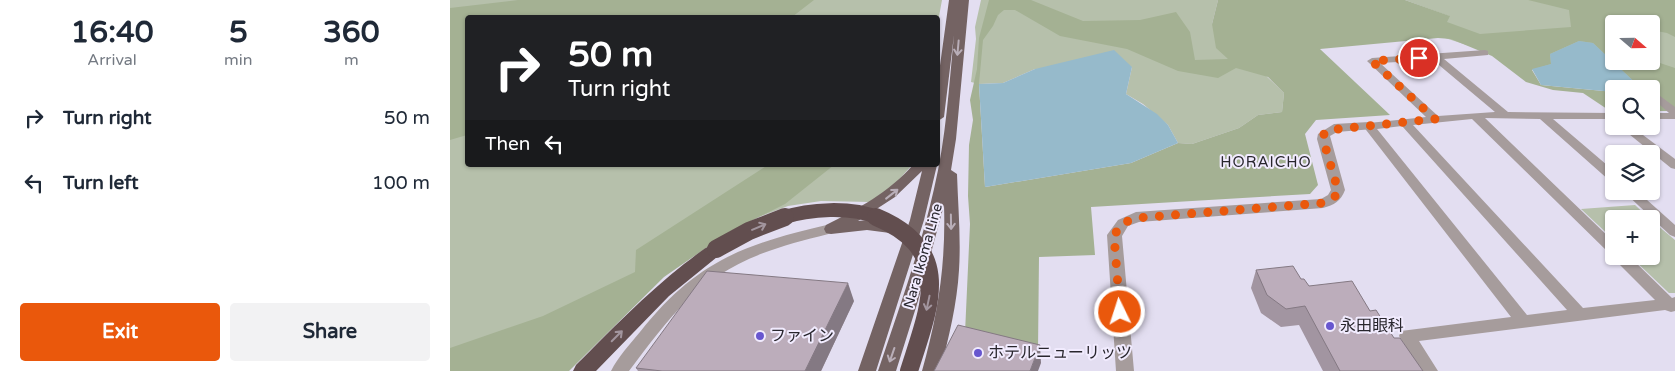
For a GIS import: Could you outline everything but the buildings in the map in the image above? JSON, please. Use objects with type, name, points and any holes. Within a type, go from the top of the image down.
[{"type":"highway","points":[[583,371],[663,290],[716,249],[764,224],[808,213],[855,212],[877,216],[908,233],[920,248],[928,264],[931,280],[929,299],[909,371]]},
{"type":"main road","points":[[940,102],[954,0]]},
{"type":"main road","name":"Nara Ikoma Line","points":[[887,371],[910,301],[941,190],[950,139],[964,0]]},
{"type":"main road","name":"Nara Ikoma Line","points":[[931,371],[943,328],[950,281],[952,250],[950,139]]},
{"type":"main road","points":[[831,229],[886,199],[899,189],[918,167]]},
{"type":"main road","name":"Nara Ikoma Line","points":[[867,371],[917,220],[930,167]]},
{"type":"main road","points":[[831,229],[867,225],[882,226],[894,230],[902,236],[904,262]]},
{"type":"street","points":[[1435,119],[1372,61],[1486,53]]},
{"type":"street","points":[[1435,56],[1505,115]]},
{"type":"street","points":[[1660,99],[1675,112]]},
{"type":"street","points":[[1475,115],[1605,241]]},
{"type":"street","points":[[1125,371],[1114,235],[1123,223],[1136,218],[1323,203],[1332,200],[1337,196],[1338,190],[1323,139],[1324,134],[1334,128],[1475,115],[1605,117]]},
{"type":"street","points":[[1542,115],[1605,170]]},
{"type":"street","points":[[1660,116],[1675,116]]},
{"type":"street","points":[[1404,122],[1579,314]]},
{"type":"street","points":[[1369,126],[1523,321]]},
{"type":"street","points":[[1636,135],[1675,165]]},
{"type":"street","points":[[1639,200],[1675,232]]},
{"type":"street","points":[[619,371],[663,316],[704,276],[729,261],[756,249],[831,229]]},
{"type":"street","points":[[1630,265],[1673,305]]},
{"type":"street","points":[[1430,371],[1407,336],[1579,314],[1673,305]]},
{"type":"green space","points":[[450,0],[942,0],[939,15],[465,15],[465,167],[910,167],[895,184],[870,202],[821,201],[788,206],[740,224],[663,275],[537,371],[450,371]]},
{"type":"green space","points":[[518,0],[814,0],[795,15],[465,15],[465,136],[450,140],[450,8]]},
{"type":"green space","points":[[981,0],[1218,0],[1212,24],[1284,93],[1282,112],[1258,115],[1239,128],[1192,144],[1178,143],[1168,125],[1143,104],[1126,94],[1132,67],[1035,69],[1003,83],[979,84],[971,82],[976,39],[975,27]]},
{"type":"green space","points":[[989,0],[1031,0],[1083,21],[1140,20],[1176,12],[1190,32],[1195,60],[1228,59],[1216,48],[1212,24],[1218,0],[1405,0],[1450,16],[1447,22],[1480,34],[1571,27],[1569,10],[1528,0],[1675,0],[1675,37],[1660,32],[1660,15],[1605,15],[1605,54],[1593,43],[1579,41],[1550,54],[1551,64],[1532,70],[1541,85],[1605,91],[1605,108],[1583,93],[1553,90],[1526,82],[1492,56],[1451,39],[1438,38],[1320,49],[1390,115],[1316,120],[1305,134],[1318,185],[1310,194],[1091,207],[1095,255],[1039,257],[1038,350],[965,333],[970,224],[968,196],[969,145],[973,120],[970,100],[977,69],[979,38]],"holes":[[[1004,10],[1015,10],[1060,36],[1127,49],[1178,71],[1218,78],[1236,68],[1268,77],[1284,93],[1282,112],[1258,115],[1239,128],[1192,144],[1178,143],[1131,163],[985,187],[979,84],[983,40],[998,15]]]},
{"type":"green space","points":[[1405,0],[1675,0],[1675,104],[1660,95],[1660,80],[1605,80],[1605,90],[1439,36],[1449,16]]},
{"type":"green space","points":[[1660,63],[1675,68],[1675,111],[1660,111],[1660,80],[1632,80],[1622,70],[1660,70]]},
{"type":"green space","points":[[765,167],[831,167],[785,204],[729,232],[664,277],[569,371],[450,371],[450,348],[543,316],[635,272],[636,250]]},
{"type":"green space","points":[[1635,205],[1640,210],[1605,210],[1605,232],[1581,209]]},
{"type":"green space","points":[[1660,228],[1675,240],[1675,293],[1669,293],[1639,265],[1660,265]]},
{"type":"water","points":[[1579,41],[1593,43],[1605,54],[1605,70],[1622,70],[1632,80],[1605,80],[1605,91],[1541,85],[1532,69],[1551,64],[1550,54]]},
{"type":"water","points":[[1114,50],[1132,67],[1126,94],[1157,114],[1168,125],[1178,143],[1131,163],[985,187],[979,84],[1003,83],[1035,69]]},
{"type":"place","name":"永田眼科","points":[[1330,326]]},
{"type":"place","name":"ファイン","points":[[760,336]]},
{"type":"place","name":"ホテルニューリッツ","points":[[978,353]]},
{"type":"district","name":"HORAICHO","points":[[1266,162]]},
{"type":"route","points":[[1120,312],[1114,235],[1117,228],[1129,219],[1136,218],[1323,203],[1332,200],[1337,196],[1338,190],[1323,139],[1324,134],[1328,130],[1435,119],[1372,61],[1419,58]]}]
